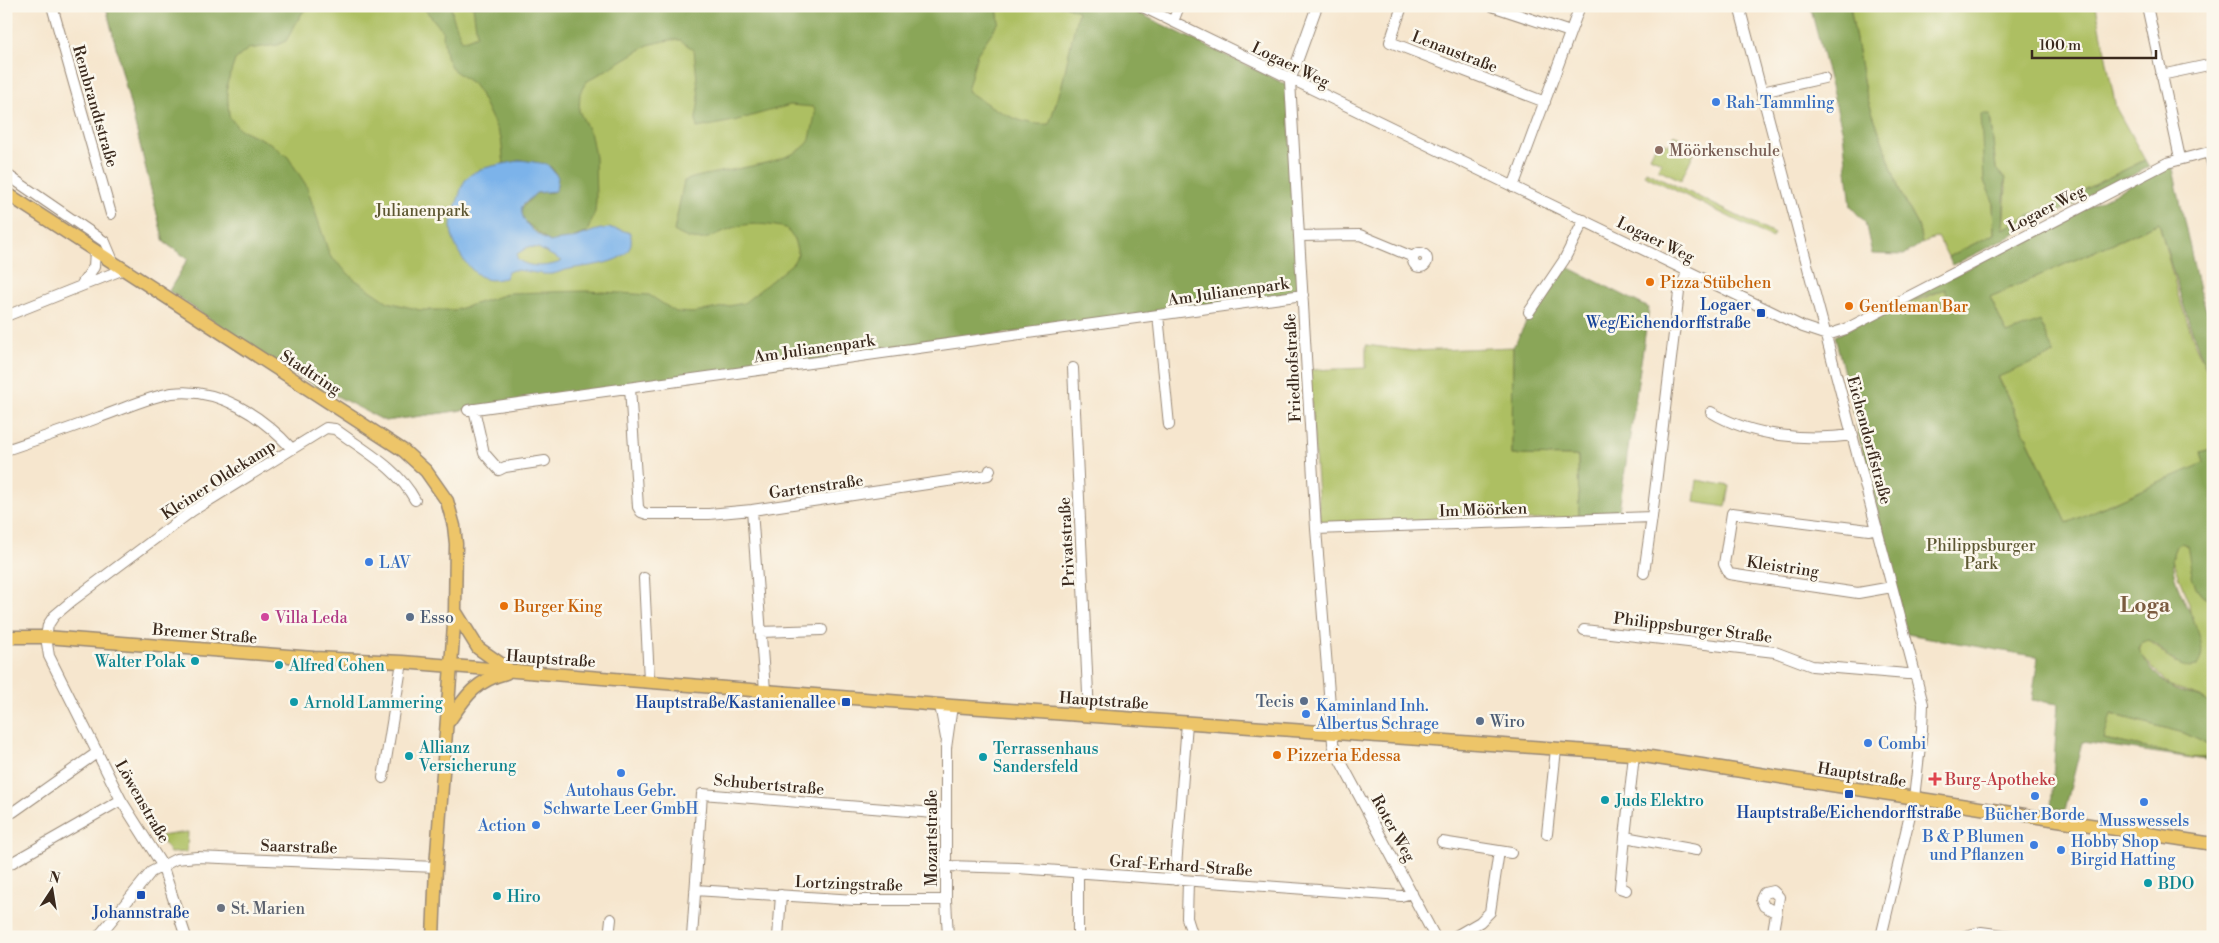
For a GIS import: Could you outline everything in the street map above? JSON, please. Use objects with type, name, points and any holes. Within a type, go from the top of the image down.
[{"type":"main road","name":"Stadtring","points":[[6,193],[96,250],[416,461],[435,482],[447,501],[454,526],[456,544],[455,611],[436,867],[433,937]]},
{"type":"main road","points":[[455,611],[478,648],[512,672]]},
{"type":"main road","name":"Bremer Straße","points":[[6,637],[46,637],[314,658],[451,666]]},
{"type":"main road","name":"Hauptstraße","points":[[451,666],[512,672],[649,680],[946,706],[1634,755],[2213,844]]},
{"type":"main road","points":[[448,723],[472,689],[488,679],[512,672]]},
{"type":"street","name":"Rembrandtstraße","points":[[52,6],[111,214]]},
{"type":"street","name":"Logaer Weg","points":[[1140,6],[1802,327],[1827,335],[1846,329],[2157,168],[2180,158],[2211,152]]},
{"type":"street","points":[[1173,22],[1179,6]]},
{"type":"street","name":"Friedhofstraße","points":[[1317,6],[1290,80],[1316,530],[1332,732]]},
{"type":"street","name":"Lenaustraße","points":[[1402,6],[1390,42],[1546,102]]},
{"type":"street","points":[[1492,6],[1570,32]]},
{"type":"street","points":[[1513,187],[1580,6]]},
{"type":"street","name":"Eichendorffstraße","points":[[1739,6],[1827,335],[1915,673],[1923,712],[1914,798],[1881,935]]},
{"type":"street","points":[[2147,6],[2180,158]]},
{"type":"street","points":[[2161,75],[2213,64]]},
{"type":"street","points":[[1762,92],[1824,78]]},
{"type":"street","points":[[2211,152],[2213,168]]},
{"type":"street","points":[[6,174],[105,242],[113,262]]},
{"type":"street","points":[[1528,312],[1564,260],[1584,220]]},
{"type":"street","points":[[1299,236],[1360,235],[1413,257]]},
{"type":"street","points":[[77,288],[91,274],[94,267],[96,250]]},
{"type":"street","points":[[6,316],[124,269]]},
{"type":"street","points":[[1644,573],[1679,292],[1688,271]]},
{"type":"street","name":"Am Julianenpark","points":[[545,461],[505,467],[499,470],[490,462],[481,446],[471,410],[1302,295]]},
{"type":"street","name":"Am Julianenpark","points":[[1158,315],[1169,426]]},
{"type":"street","name":"Privatstraße","points":[[1073,368],[1089,715]]},
{"type":"street","name":"Gartenstraße","points":[[630,388],[638,507],[641,512],[709,514],[752,510],[988,475],[990,470]]},
{"type":"street","points":[[6,450],[147,400],[172,394],[192,393],[246,410],[262,420],[292,449]]},
{"type":"street","points":[[1711,412],[1725,421],[1799,438],[1830,438],[1853,435]]},
{"type":"street","name":"Kleiner Oldekamp","points":[[46,637],[50,620],[73,600],[192,511],[326,428],[335,429],[389,468],[406,484],[415,500]]},
{"type":"street","points":[[752,510],[765,691]]},
{"type":"street","name":"Kleistring","points":[[1877,528],[1869,530],[1732,513],[1724,564],[1729,574],[1858,593],[1892,587]]},
{"type":"street","name":"Im Möörken","points":[[1316,530],[1652,517]]},
{"type":"street","points":[[644,578],[649,680]]},
{"type":"street","points":[[760,632],[822,630]]},
{"type":"street","name":"Philippsburger Straße","points":[[1584,630],[1776,652],[1812,666],[1907,674],[1915,673]]},
{"type":"street","name":"Löwenstraße","points":[[46,637],[49,656],[122,800],[162,865],[186,937]]},
{"type":"street","points":[[383,778],[402,662]]},
{"type":"street","name":"Mozartstraße","points":[[946,706],[951,722],[947,740],[946,900],[948,937]]},
{"type":"street","points":[[1175,880],[1187,723]]},
{"type":"street","name":"Roter Weg","points":[[1332,732],[1335,751],[1435,937]]},
{"type":"street","points":[[1547,834],[1556,749]]},
{"type":"street","name":"Löwenstraße","points":[[13,812],[98,752]]},
{"type":"street","points":[[1626,890],[1620,888],[1634,755]]},
{"type":"street","name":"Schubertstraße","points":[[692,937],[702,794],[946,814]]},
{"type":"street","points":[[6,866],[122,800]]},
{"type":"street","points":[[1614,823],[1626,824]]},
{"type":"street","points":[[1625,837],[1696,850]]},
{"type":"street","points":[[1442,842],[1511,853]]},
{"type":"street","points":[[1454,937],[1480,922],[1490,912],[1499,851]]},
{"type":"street","name":"Saarstraße","points":[[162,865],[176,859],[197,857],[436,867]]},
{"type":"street","points":[[98,937],[150,872],[162,865]]},
{"type":"street","name":"Graf-Erhard-Straße","points":[[946,866],[1018,868],[1401,896],[1412,892]]},
{"type":"street","points":[[1078,873],[1078,937]]},
{"type":"street","points":[[1188,881],[1187,918],[1193,937]]},
{"type":"street","name":"Lortzingstraße","points":[[695,890],[855,900],[946,900]]},
{"type":"street","name":"Lortzingstraße","points":[[778,937],[781,895]]},
{"type":"street","points":[[1772,937],[1775,912]]},
{"type":"street","points":[[609,937],[610,919]]},
{"type":"street","points":[[1962,937],[1981,932],[2019,937]]},
{"type":"street","points":[[1881,935],[1895,937]]},
{"type":"green space","name":"Julianenpark","points":[[106,6],[1124,6],[1287,85],[1299,292],[385,421],[169,291],[188,259],[164,242]]},
{"type":"green space","name":"Julianenpark","points":[[106,6],[311,6],[302,13],[286,41],[277,45],[248,49],[235,60],[227,84],[229,116],[238,128],[270,143],[288,157],[306,185],[330,256],[354,279],[388,302],[420,310],[455,310],[510,293],[588,291],[649,295],[676,312],[693,313],[744,303],[793,263],[798,254],[794,239],[786,228],[781,227],[760,224],[744,225],[702,239],[685,237],[674,231],[684,181],[767,163],[797,152],[809,140],[815,116],[814,107],[790,105],[734,121],[697,128],[696,118],[699,99],[694,50],[680,40],[669,40],[648,45],[586,82],[580,93],[579,111],[591,135],[595,157],[595,212],[587,232],[570,239],[550,242],[523,220],[521,209],[536,193],[553,192],[558,182],[556,174],[551,167],[521,160],[504,165],[501,138],[480,94],[473,84],[452,69],[446,56],[442,30],[422,6],[451,6],[462,41],[477,35],[473,6],[997,6],[999,22],[977,54],[967,91],[1006,115],[1027,122],[1049,124],[1062,85],[1078,11],[1065,6],[1124,6],[1287,85],[1299,292],[385,421],[280,367],[169,291],[188,259],[164,242]]},
{"type":"green space","points":[[1810,6],[1850,6],[1865,91],[1900,192],[1918,225],[1922,243],[1904,255],[1872,254],[1865,222],[1851,207],[1843,133]]},
{"type":"green space","points":[[1850,6],[2096,6],[2116,108],[2145,160],[2003,229],[2005,179],[1996,169],[1990,114],[1984,181],[1993,201],[1994,234],[1948,257],[1938,237],[1922,243],[1918,225],[1900,192],[1865,91]]},
{"type":"green space","points":[[1981,114],[1990,114],[1996,169],[2005,179],[2003,229],[2145,160],[2149,167],[1953,265],[1948,257],[1994,234],[1993,201],[1984,181]]},
{"type":"green space","points":[[1674,135],[1697,146],[1681,180],[1658,169],[1661,162],[1650,157],[1658,140],[1670,145]]},
{"type":"green space","name":"Philippsburger Park","points":[[2172,164],[2199,290],[2213,328],[2213,384],[2190,325],[2159,223],[1990,297],[2007,334],[2040,321],[2054,354],[1998,377],[2067,523],[2204,463],[2201,452],[2213,448],[2213,601],[2205,598],[2196,586],[2187,546],[2182,543],[2176,546],[2172,560],[2174,575],[2200,639],[2202,654],[2197,666],[2189,667],[2176,663],[2149,640],[2142,642],[2139,649],[2149,665],[2171,688],[2205,700],[2213,708],[2213,746],[2206,760],[2082,742],[2065,810],[2051,808],[2058,704],[2032,700],[2038,657],[1907,634],[1835,336]],"holes":[[[1945,289],[1950,299],[1901,313],[1898,306]],[[2111,714],[2184,733],[2211,746],[2205,758],[2193,758],[2104,739]]]},
{"type":"green space","points":[[1646,171],[1774,234],[1772,238],[1644,175]]},
{"type":"green space","points":[[2159,223],[2178,295],[2195,344],[2213,384],[2213,448],[2201,452],[2205,463],[2067,523],[1998,376],[2054,354],[2007,334],[1990,297]]},
{"type":"green space","points":[[1564,265],[1649,308],[1618,517],[1579,519],[1578,456],[1512,455],[1513,347],[1530,315]]},
{"type":"green space","points":[[1945,289],[1950,299],[1901,313],[1897,306],[1925,298]]},
{"type":"green space","points":[[1366,345],[1413,351],[1513,347],[1512,455],[1578,456],[1579,519],[1320,524],[1309,370],[1366,368]]},
{"type":"green space","points":[[1697,480],[1730,486],[1726,507],[1694,502]]},
{"type":"green space","points":[[2179,543],[2185,544],[2188,550],[2198,591],[2204,597],[2213,601],[2213,708],[2201,697],[2170,687],[2139,652],[2142,642],[2149,640],[2174,663],[2197,666],[2189,604],[2172,560],[2174,550]]},
{"type":"green space","points":[[2110,714],[2184,733],[2211,746],[2205,758],[2193,758],[2104,739]]},
{"type":"green space","points":[[188,832],[187,852],[170,853],[160,836]]},
{"type":"water","points":[[521,160],[547,164],[558,177],[556,191],[536,193],[522,206],[523,218],[535,232],[550,242],[578,237],[605,228],[612,228],[630,233],[631,243],[628,251],[621,257],[611,261],[552,274],[513,270],[508,272],[505,278],[491,280],[486,279],[473,270],[457,249],[452,233],[452,218],[461,188],[467,178],[474,172],[487,167]],"holes":[[[528,247],[538,248],[562,261],[552,265],[539,266],[526,264],[517,258],[517,254]]]},
{"type":"place","name":"Rah-Tammling","points":[[1716,102]]},
{"type":"place","name":"Möörkenschule","points":[[1659,150]]},
{"type":"place","name":"Pizza Stübchen","points":[[1650,282]]},
{"type":"place","name":"Gentleman Bar","points":[[1849,306]]},
{"type":"place","name":"Logaer Weg/Eichendorffstraße","points":[[1761,313]]},
{"type":"place","name":"LAV","points":[[369,562]]},
{"type":"place","name":"Burger King","points":[[504,606]]},
{"type":"place","name":"Villa Leda","points":[[265,617]]},
{"type":"place","name":"Esso","points":[[410,617]]},
{"type":"place","name":"Walter Polak","points":[[195,661]]},
{"type":"place","name":"Alfred Cohen","points":[[279,665]]},
{"type":"place","name":"Tecis","points":[[1304,701]]},
{"type":"place","name":"Arnold Lammering","points":[[294,702]]},
{"type":"place","name":"Hauptstraße/Kastanienallee","points":[[846,702]]},
{"type":"place","name":"Kaminland Inh. Albertus Schrage","points":[[1306,714]]},
{"type":"place","name":"Wiro","points":[[1480,721]]},
{"type":"place","name":"Combi","points":[[1868,743]]},
{"type":"place","name":"Pizzeria Edessa","points":[[1277,755]]},
{"type":"place","name":"Allianz Versicherung","points":[[409,756]]},
{"type":"place","name":"Terrassenhaus Sandersfeld","points":[[983,757]]},
{"type":"place","name":"Autohaus Gebr. Schwarte Leer GmbH","points":[[621,773]]},
{"type":"place","name":"Burg-Apotheke","points":[[1935,779]]},
{"type":"place","name":"Hauptstraße/Eichendorffstraße","points":[[1849,794]]},
{"type":"place","name":"Bücher Borde","points":[[2035,796]]},
{"type":"place","name":"Juds Elektro","points":[[1605,800]]},
{"type":"place","name":"Musswessels","points":[[2144,802]]},
{"type":"place","name":"Action","points":[[536,825]]},
{"type":"place","name":"B & P Blumen und Pflanzen","points":[[2034,845]]},
{"type":"place","name":"Hobby Shop Birgid Hatting","points":[[2061,850]]},
{"type":"place","name":"BDO","points":[[2148,883]]},
{"type":"place","name":"Johannstraße","points":[[141,895]]},
{"type":"place","name":"Hiro","points":[[497,896]]},
{"type":"place","name":"St. Marien","points":[[221,908]]},
{"type":"district","name":"Loga","points":[[2145,605]]}]
